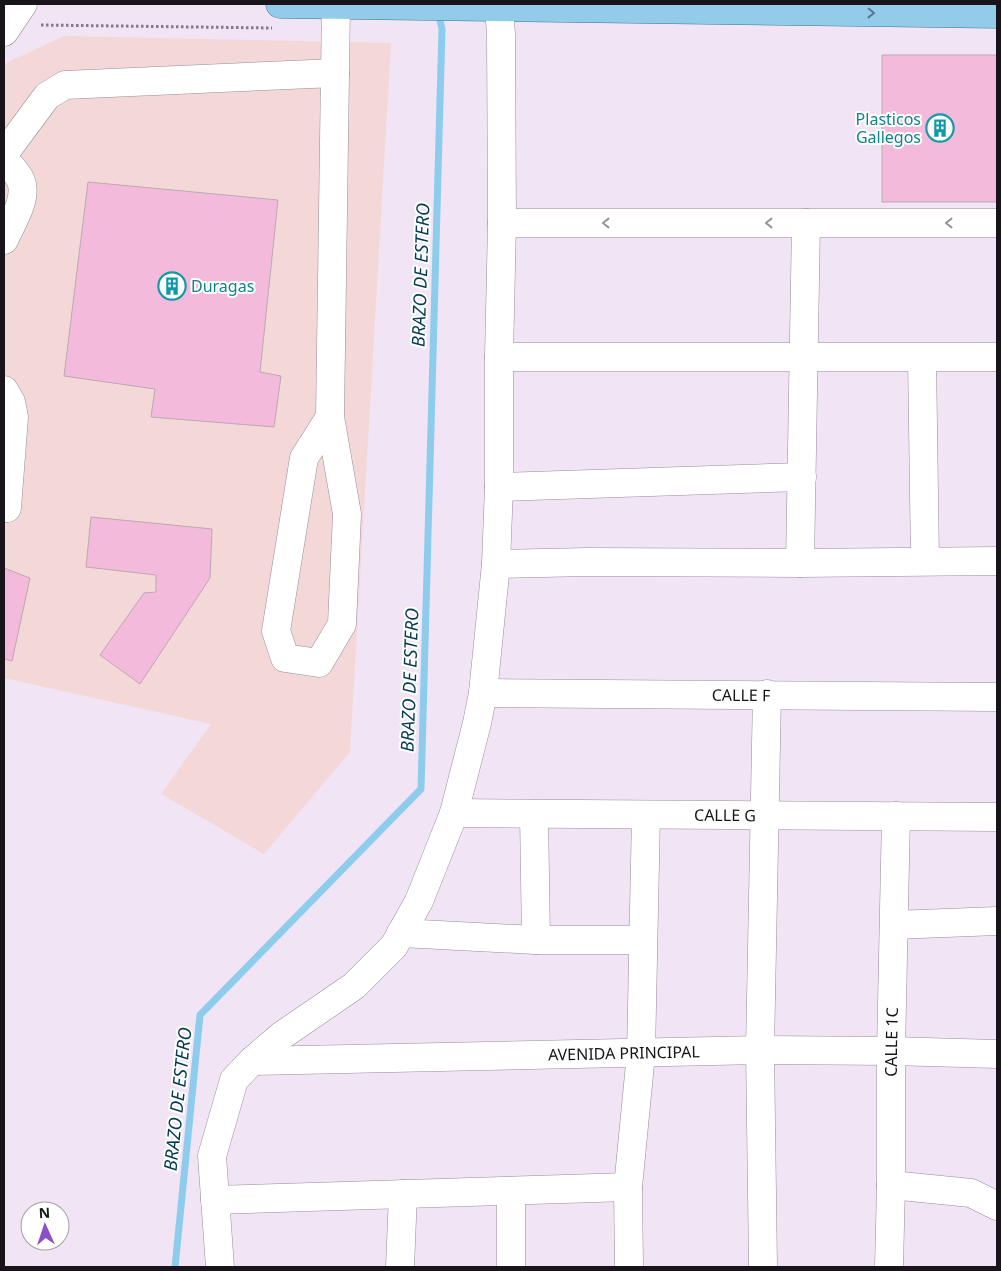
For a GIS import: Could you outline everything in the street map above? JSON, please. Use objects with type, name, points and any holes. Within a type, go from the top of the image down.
[{"type":"main road","points":[[280,4],[997,14]]},
{"type":"street","points":[[4,32],[23,4]]},
{"type":"street","points":[[330,417],[304,458],[276,631],[285,658],[319,663],[342,624],[347,514],[330,417],[336,5]]},
{"type":"street","points":[[220,1267],[212,1156],[234,1080],[252,1061],[281,1036],[354,986],[394,946],[419,901],[454,813],[483,693],[496,564],[499,487],[502,223],[501,34],[499,7]]},
{"type":"street","points":[[4,154],[47,96],[65,85],[335,73]]},
{"type":"street","points":[[4,159],[21,181],[22,194],[19,206],[4,240]]},
{"type":"street","points":[[502,223],[997,223]]},
{"type":"street","points":[[800,563],[806,223]]},
{"type":"street","points":[[499,357],[997,357]]},
{"type":"street","points":[[922,358],[925,561]]},
{"type":"street","points":[[4,390],[11,402],[14,417],[7,508]]},
{"type":"street","points":[[499,487],[802,477]]},
{"type":"street","points":[[496,564],[997,561]]},
{"type":"street","name":"CALLE F","points":[[483,693],[997,697]]},
{"type":"street","points":[[763,1267],[760,1050],[767,694]]},
{"type":"street","name":"CALLE G","points":[[454,813],[997,817]]},
{"type":"street","points":[[534,814],[536,940]]},
{"type":"street","points":[[629,1267],[628,1187],[641,1054],[646,815]]},
{"type":"street","name":"CALLE 1C","points":[[889,1267],[896,816]]},
{"type":"street","points":[[894,925],[997,921]]},
{"type":"street","points":[[401,934],[536,940],[643,940]]},
{"type":"street","name":"AVENIDA PRINCIPAL","points":[[252,1061],[760,1050],[997,1054]]},
{"type":"street","points":[[891,1185],[971,1193],[997,1206]]},
{"type":"street","points":[[215,1200],[628,1187]]},
{"type":"street","points":[[510,1192],[511,1267]]},
{"type":"street","points":[[400,1267],[403,1194]]},
{"type":"shaded area","points":[[64,36],[391,43],[350,752],[264,854],[161,794],[211,724],[4,678],[4,66],[6,63]]},
{"type":"building","name":"Plasticos Gallegos","points":[[882,55],[997,55],[997,202],[882,202]]},
{"type":"building","name":"Duragas","points":[[88,182],[278,200],[260,372],[281,376],[274,427],[151,417],[155,389],[64,376]]},
{"type":"building","points":[[91,517],[212,529],[210,578],[140,684],[100,655],[144,593],[156,592],[156,575],[86,567]]},
{"type":"building","points":[[4,568],[30,578],[12,661],[4,659]]},
{"type":"waterway","name":"BRAZO DE ESTERO","points":[[175,1267],[200,1015],[421,789],[442,29],[438,12]]},
{"type":"place","name":"Plasticos Gallegos","points":[[940,128]]},
{"type":"place","name":"Duragas","points":[[172,286]]}]
